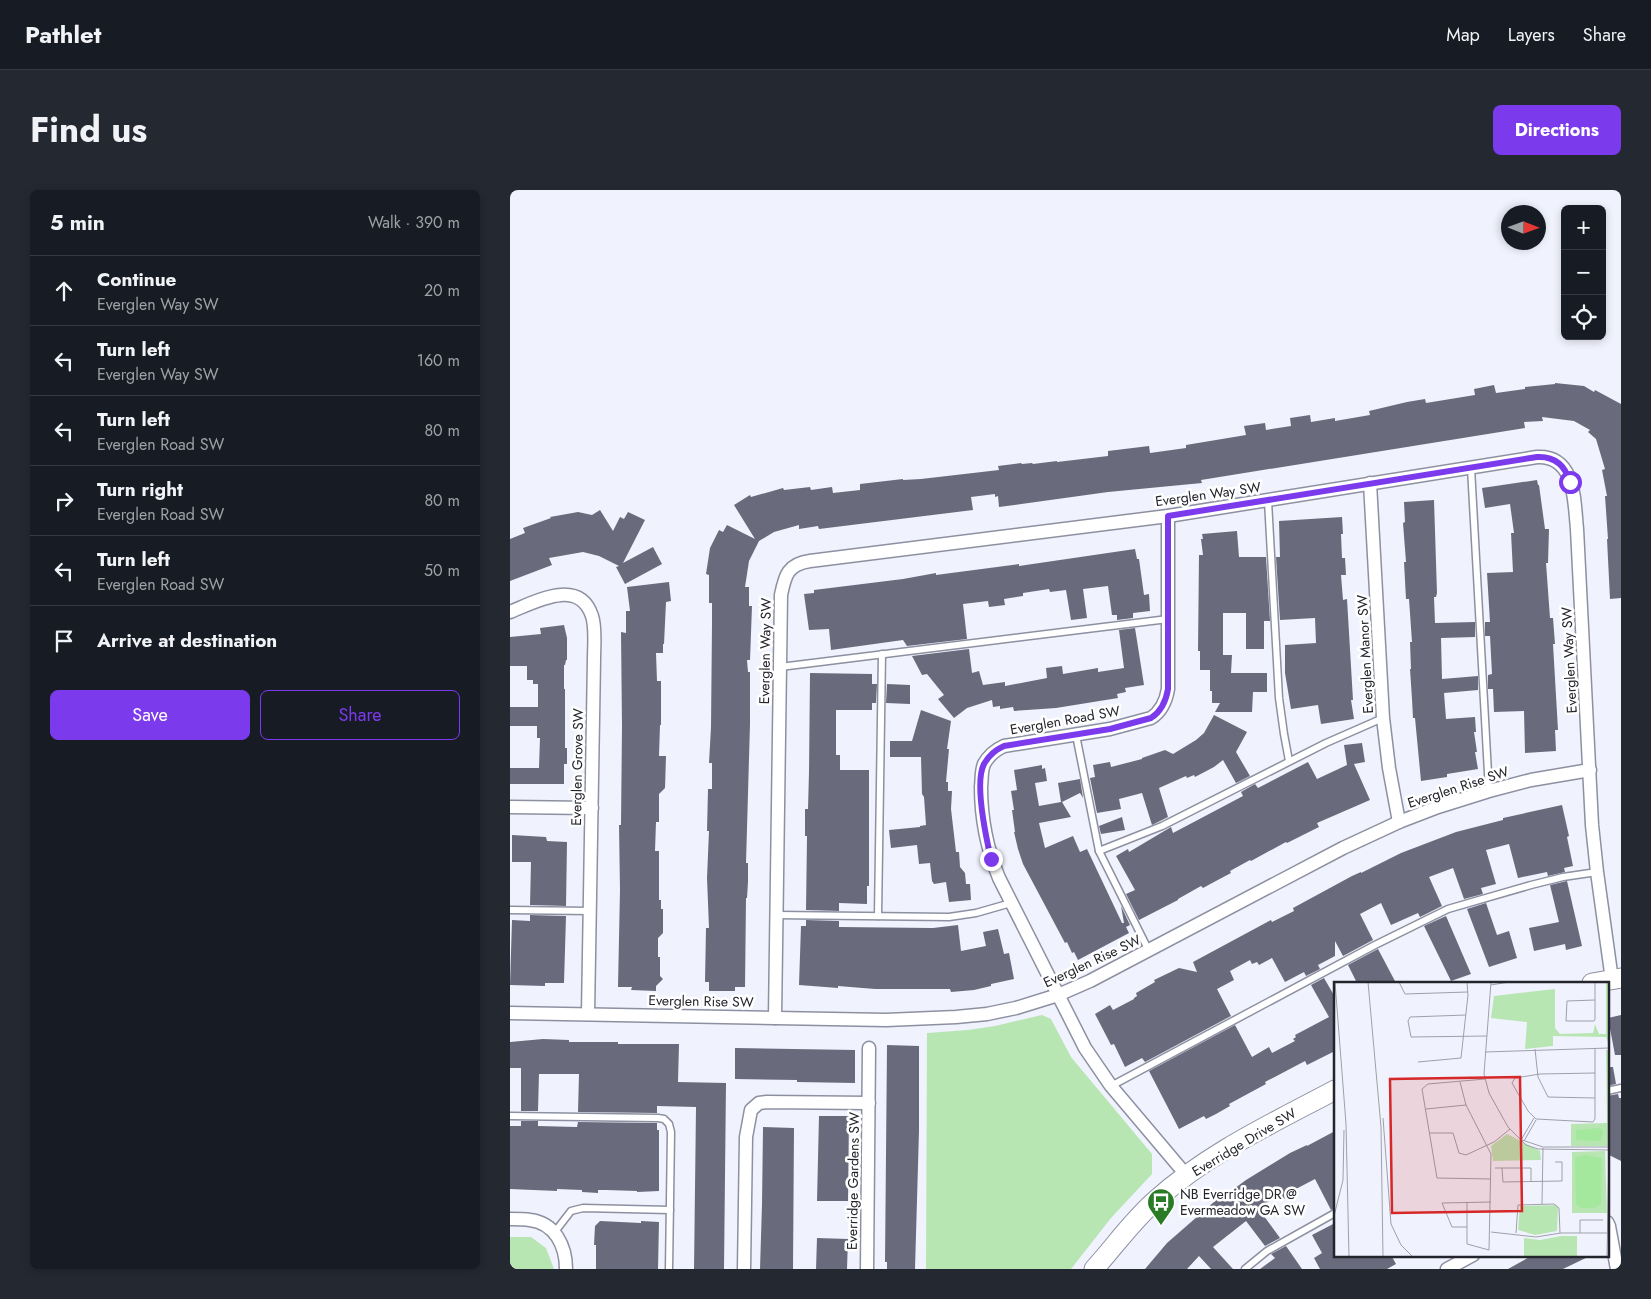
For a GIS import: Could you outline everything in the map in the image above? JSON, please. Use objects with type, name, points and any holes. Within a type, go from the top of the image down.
[{"type":"street","name":"Everglen Way SW","points":[[775,1018],[781,595],[787,572],[794,566],[802,562],[1168,516],[1545,456],[1553,459],[1564,468],[1572,490],[1577,529],[1597,872],[1617,979]]},
{"type":"street","name":"Everglen Manor SW","points":[[1370,483],[1383,718],[1389,768],[1399,822]]},
{"type":"street","name":"Everglen Road SW","points":[[1168,516],[1168,689],[1167,698],[1159,711],[1151,718],[1110,729],[1004,746],[990,754],[984,765],[981,807],[991,859],[1011,903],[1085,1048],[1111,1086],[1187,1176]]},
{"type":"street","name":"Everglen Grove SW","points":[[510,612],[537,601],[562,594],[570,595],[583,602],[593,617],[594,659],[588,1014]]},
{"type":"street","name":"Everglen Rise SW","points":[[510,1013],[886,1020],[956,1017],[987,1014],[1016,1008],[1058,995],[1090,981],[1343,848],[1399,822],[1489,791],[1531,780],[1590,770]]},
{"type":"street","points":[[510,807],[592,808]]},
{"type":"street","points":[[1598,982],[1617,979]]},
{"type":"street","points":[[869,1104],[870,1048]]},
{"type":"street","name":"Everridge Drive SW","points":[[1097,1268],[1133,1222],[1156,1200],[1206,1161],[1334,1091]]},
{"type":"street","name":"Everridge Gardens SW","points":[[744,1269],[746,1137],[751,1110],[759,1103],[767,1102],[869,1104],[867,1269]]},
{"type":"street","points":[[510,1219],[540,1222],[549,1228],[563,1245],[566,1269]]},
{"type":"street","points":[[1608,1227],[1617,1269]]},
{"type":"street","points":[[1447,1269],[1471,1256]]},
{"type":"lane","points":[[1471,468],[1489,791]]},
{"type":"lane","points":[[1268,501],[1279,698],[1289,761]]},
{"type":"lane","points":[[780,667],[1168,619]]},
{"type":"lane","points":[[878,916],[882,654]]},
{"type":"lane","points":[[1099,851],[1162,826],[1289,761],[1383,718]]},
{"type":"lane","points":[[1076,735],[1099,851],[1149,951]]},
{"type":"lane","points":[[1111,1086],[1375,945],[1448,909],[1539,883],[1597,872]]},
{"type":"lane","points":[[776,915],[948,917],[976,913],[1011,903]]},
{"type":"lane","points":[[510,910],[590,911]]},
{"type":"lane","points":[[1608,1091],[1621,1088]]},
{"type":"lane","points":[[510,1116],[664,1119],[671,1128],[669,1269]]},
{"type":"lane","points":[[554,1233],[571,1211],[583,1208],[670,1210]]},
{"type":"lane","points":[[1244,1269],[1267,1251],[1334,1214]]},
{"type":"green space","points":[[1042,1015],[1051,1019],[1071,1057],[1152,1154],[1152,1174],[1111,1218],[1071,1269],[926,1269],[927,1033],[995,1026]]},
{"type":"green space","points":[[510,1237],[531,1237],[546,1248],[554,1269],[510,1269]]},
{"type":"building","points":[[1555,383],[1584,386],[1621,404],[1621,598],[1610,599],[1605,496],[1607,496],[1602,470],[1605,469],[1596,439],[1588,432],[1590,430],[1574,421],[1542,417],[1543,421],[1524,422],[1525,428],[1201,480],[1202,483],[1108,492],[999,507],[998,496],[995,497],[995,494],[971,497],[973,510],[819,529],[818,526],[799,529],[799,525],[774,532],[759,541],[749,561],[745,587],[749,587],[749,606],[752,606],[750,660],[747,660],[748,672],[750,672],[750,724],[745,987],[735,987],[735,991],[709,991],[709,982],[705,982],[706,928],[709,928],[707,878],[708,789],[712,789],[712,763],[709,763],[712,603],[709,603],[709,575],[706,574],[710,548],[719,530],[723,532],[727,525],[755,539],[734,505],[750,495],[751,497],[783,488],[784,490],[810,487],[811,490],[832,487],[833,493],[860,490],[860,484],[999,470],[998,466],[1021,463],[1033,464],[1108,456],[1108,451],[1149,446],[1150,453],[1186,448],[1186,445],[1246,435],[1244,426],[1265,423],[1266,430],[1291,426],[1290,418],[1310,415],[1311,422],[1335,418],[1335,421],[1370,415],[1369,411],[1407,402],[1425,399],[1426,403],[1475,395],[1474,389],[1494,385],[1496,393]]},
{"type":"building","points":[[1537,480],[1545,529],[1549,529],[1548,563],[1546,563],[1550,618],[1553,618],[1555,644],[1553,644],[1558,730],[1555,730],[1556,751],[1525,753],[1524,711],[1494,712],[1493,689],[1488,689],[1488,675],[1492,674],[1490,636],[1485,636],[1485,622],[1490,622],[1487,573],[1513,572],[1511,533],[1514,533],[1510,504],[1485,508],[1482,488]]},
{"type":"building","points":[[1434,500],[1437,593],[1436,597],[1434,597],[1435,623],[1475,622],[1475,637],[1441,638],[1442,679],[1478,676],[1478,690],[1444,693],[1446,719],[1475,717],[1476,732],[1474,732],[1477,752],[1475,752],[1478,769],[1421,781],[1415,718],[1413,718],[1410,669],[1410,642],[1412,642],[1409,599],[1406,599],[1403,523],[1405,522],[1404,502]]},
{"type":"building","points":[[600,510],[613,531],[620,517],[624,519],[628,512],[645,520],[623,563],[653,547],[662,564],[625,584],[616,567],[619,566],[599,556],[583,552],[549,558],[552,565],[510,581],[510,539],[525,533],[523,528],[550,517],[578,512],[592,515]]},
{"type":"building","points":[[1342,517],[1342,558],[1345,558],[1346,575],[1341,575],[1343,600],[1347,599],[1353,700],[1351,700],[1354,719],[1321,724],[1318,705],[1291,709],[1285,673],[1285,645],[1316,643],[1315,618],[1280,620],[1276,557],[1280,557],[1279,521]]},
{"type":"building","points":[[1237,531],[1239,557],[1266,557],[1270,621],[1264,621],[1264,649],[1246,649],[1246,613],[1223,613],[1223,655],[1232,655],[1231,673],[1267,673],[1267,692],[1253,692],[1252,712],[1215,712],[1220,703],[1212,703],[1210,670],[1200,670],[1200,651],[1198,651],[1199,555],[1203,555],[1202,534]]},
{"type":"building","points":[[1135,549],[1137,559],[1139,559],[1144,595],[1149,594],[1150,611],[1133,613],[1133,618],[1117,620],[1117,615],[1112,615],[1108,586],[1083,589],[1087,618],[1071,620],[1066,590],[1050,592],[1049,589],[1023,593],[1023,596],[1004,599],[1005,605],[989,607],[988,601],[963,604],[967,639],[907,646],[903,640],[831,650],[829,629],[809,630],[804,594],[814,593],[814,590],[936,573],[936,575],[1019,564],[1019,566]]},
{"type":"building","points":[[669,582],[671,601],[666,602],[663,653],[656,653],[657,681],[661,681],[659,756],[666,756],[665,788],[659,794],[659,822],[656,822],[655,851],[659,851],[659,900],[661,900],[661,909],[663,909],[663,933],[658,938],[658,957],[660,957],[660,976],[663,979],[656,986],[656,991],[631,990],[632,987],[618,987],[622,726],[621,632],[626,633],[626,611],[630,611],[627,587]]},
{"type":"building","points":[[564,625],[567,638],[564,689],[567,764],[564,764],[564,784],[510,784],[510,768],[539,768],[540,738],[537,738],[537,726],[510,726],[510,707],[538,707],[538,684],[533,684],[533,680],[527,680],[527,666],[510,666],[510,637],[541,634],[540,628]]},
{"type":"building","points":[[1135,628],[1144,685],[1125,688],[1126,692],[1117,694],[1118,698],[1056,708],[1014,711],[1013,707],[1000,709],[1000,706],[993,707],[992,700],[967,708],[954,718],[938,699],[944,695],[927,674],[922,675],[912,656],[969,649],[972,673],[979,671],[983,685],[1005,682],[1005,686],[1047,678],[1046,668],[1062,666],[1063,674],[1098,668],[1098,672],[1124,668],[1119,630]]},
{"type":"building","points":[[810,673],[872,674],[872,684],[877,684],[876,703],[872,703],[872,710],[836,710],[836,755],[840,755],[840,770],[869,770],[869,886],[867,886],[867,904],[839,903],[839,911],[806,910],[807,836],[805,836],[805,809],[808,809]]},
{"type":"building","points":[[887,684],[910,685],[910,704],[886,703]]},
{"type":"building","points":[[921,710],[951,721],[947,749],[949,749],[946,782],[948,782],[948,791],[952,791],[951,809],[956,852],[959,852],[960,867],[965,873],[966,884],[970,884],[971,900],[949,902],[946,882],[934,884],[930,863],[919,864],[917,845],[891,848],[889,830],[926,825],[924,797],[922,794],[921,757],[890,757],[890,741],[912,741]]},
{"type":"building","points":[[1214,715],[1247,732],[1236,752],[1250,776],[1236,783],[1223,760],[1195,777],[1194,775],[1187,778],[1186,776],[1159,788],[1168,817],[1152,825],[1142,793],[1119,799],[1121,809],[1097,813],[1090,778],[1095,777],[1093,765],[1110,762],[1111,767],[1142,759],[1165,750],[1173,754],[1204,733]]},
{"type":"building","points":[[1362,743],[1365,762],[1354,764],[1370,800],[1317,823],[1319,827],[1250,860],[1230,871],[1231,873],[1203,888],[1201,886],[1139,920],[1126,894],[1135,890],[1116,856],[1128,849],[1129,852],[1171,827],[1173,833],[1243,796],[1241,792],[1255,784],[1258,788],[1308,762],[1317,779],[1347,765],[1344,745]]},
{"type":"building","points":[[1042,765],[1042,769],[1045,768],[1047,781],[1035,783],[1039,806],[1061,802],[1058,783],[1080,779],[1083,798],[1080,793],[1062,802],[1071,817],[1039,823],[1045,848],[1073,836],[1080,852],[1087,849],[1122,923],[1124,923],[1121,906],[1130,925],[1126,927],[1129,933],[1078,960],[1067,942],[1065,943],[1023,864],[1014,832],[1012,810],[1014,810],[1011,791],[1017,790],[1014,770]]},
{"type":"building","points":[[1562,805],[1573,866],[1564,868],[1565,872],[1548,876],[1547,872],[1518,878],[1509,844],[1486,850],[1496,884],[1481,888],[1483,894],[1464,899],[1453,868],[1429,877],[1442,906],[1420,917],[1418,913],[1391,925],[1381,903],[1360,914],[1373,940],[1343,956],[1335,941],[1335,956],[1318,965],[1320,969],[1306,976],[1304,972],[1285,982],[1272,958],[1259,965],[1257,962],[1252,964],[1250,960],[1230,971],[1234,980],[1217,989],[1231,1016],[1145,1062],[1142,1058],[1125,1067],[1114,1044],[1111,1045],[1095,1014],[1110,1005],[1113,1010],[1134,999],[1137,996],[1136,993],[1155,982],[1154,980],[1179,968],[1197,972],[1193,962],[1271,920],[1272,922],[1294,911],[1293,908],[1352,876],[1401,853],[1456,832],[1503,820],[1503,818]]},
{"type":"building","points":[[1122,817],[1125,830],[1101,834],[1099,826]]},
{"type":"building","points":[[512,835],[546,837],[547,841],[567,842],[566,906],[530,905],[531,862],[512,862]]},
{"type":"building","points":[[1567,881],[1582,946],[1566,950],[1565,944],[1534,951],[1529,928],[1559,922],[1550,885]]},
{"type":"building","points":[[1486,903],[1497,935],[1509,931],[1517,958],[1489,967],[1467,909]]},
{"type":"building","points":[[530,915],[566,916],[564,983],[545,983],[545,986],[510,985],[512,920],[530,921]]},
{"type":"building","points":[[1446,916],[1471,974],[1451,981],[1424,926]]},
{"type":"building","points":[[806,920],[839,921],[839,927],[933,928],[958,925],[961,951],[986,946],[983,932],[998,929],[1004,954],[1009,953],[1014,979],[974,990],[951,992],[950,989],[875,989],[799,985],[801,926],[806,926]]},
{"type":"building","points":[[1378,949],[1395,982],[1356,982],[1348,965]]},
{"type":"building","points":[[1324,978],[1334,995],[1334,1052],[1307,1065],[1305,1061],[1265,1082],[1266,1084],[1229,1104],[1230,1106],[1216,1114],[1206,1119],[1204,1116],[1179,1129],[1149,1071],[1235,1025],[1252,1057],[1269,1047],[1272,1053],[1295,1041],[1293,1039],[1296,1037],[1295,1035],[1329,1017],[1311,985]]},
{"type":"building","points":[[1621,1015],[1621,1055],[1615,1055],[1608,1018]]},
{"type":"building","points":[[543,1039],[569,1040],[569,1042],[618,1042],[618,1044],[679,1044],[678,1082],[726,1083],[724,1269],[694,1269],[696,1107],[657,1106],[657,1113],[578,1112],[579,1074],[539,1074],[538,1111],[521,1111],[521,1068],[510,1068],[510,1042]]},
{"type":"building","points":[[887,1045],[919,1046],[919,1131],[915,1269],[887,1269],[887,1262],[885,1262]]},
{"type":"building","points":[[735,1048],[855,1050],[855,1083],[735,1079]]},
{"type":"building","points":[[1608,1067],[1613,1067],[1616,1084],[1608,1086]]},
{"type":"building","points":[[1618,1094],[1619,1098],[1621,1098],[1621,1161],[1608,1154],[1608,1096]]},
{"type":"building","points":[[819,1116],[849,1116],[848,1201],[817,1201]]},
{"type":"building","points":[[521,1121],[538,1121],[538,1126],[577,1127],[578,1122],[657,1123],[657,1130],[659,1130],[659,1191],[598,1190],[598,1193],[582,1192],[582,1190],[510,1189],[510,1126],[521,1126]]},
{"type":"building","points":[[763,1127],[794,1128],[793,1269],[760,1269]]},
{"type":"building","points":[[1334,1132],[1334,1208],[1331,1210],[1315,1179],[1294,1190],[1295,1192],[1282,1200],[1279,1195],[1258,1208],[1280,1238],[1265,1246],[1246,1221],[1213,1247],[1233,1269],[1211,1269],[1199,1256],[1187,1269],[1145,1269],[1167,1243],[1222,1195],[1223,1197],[1246,1180],[1290,1153]]},
{"type":"building","points":[[600,1221],[659,1222],[658,1269],[596,1269],[595,1226]]},
{"type":"building","points":[[1334,1224],[1334,1256],[1392,1256],[1396,1264],[1387,1269],[1320,1269],[1314,1258],[1322,1253],[1312,1235]]},
{"type":"building","points":[[817,1238],[848,1239],[847,1269],[816,1269]]},
{"type":"building","points":[[1286,1246],[1302,1269],[1260,1269],[1275,1258],[1271,1254]]},
{"type":"building","points":[[1531,1256],[1590,1256],[1563,1269],[1508,1269]]},
{"type":"place","name":"NB Everridge DR @ Evermeadow GA SW","points":[[1161,1226]]},
{"type":"route","points":[[991,859],[981,807],[982,774],[990,754],[1004,746],[1110,729],[1151,718],[1164,705],[1168,689],[1168,516],[1545,456],[1553,459],[1564,468],[1570,482]]}]
